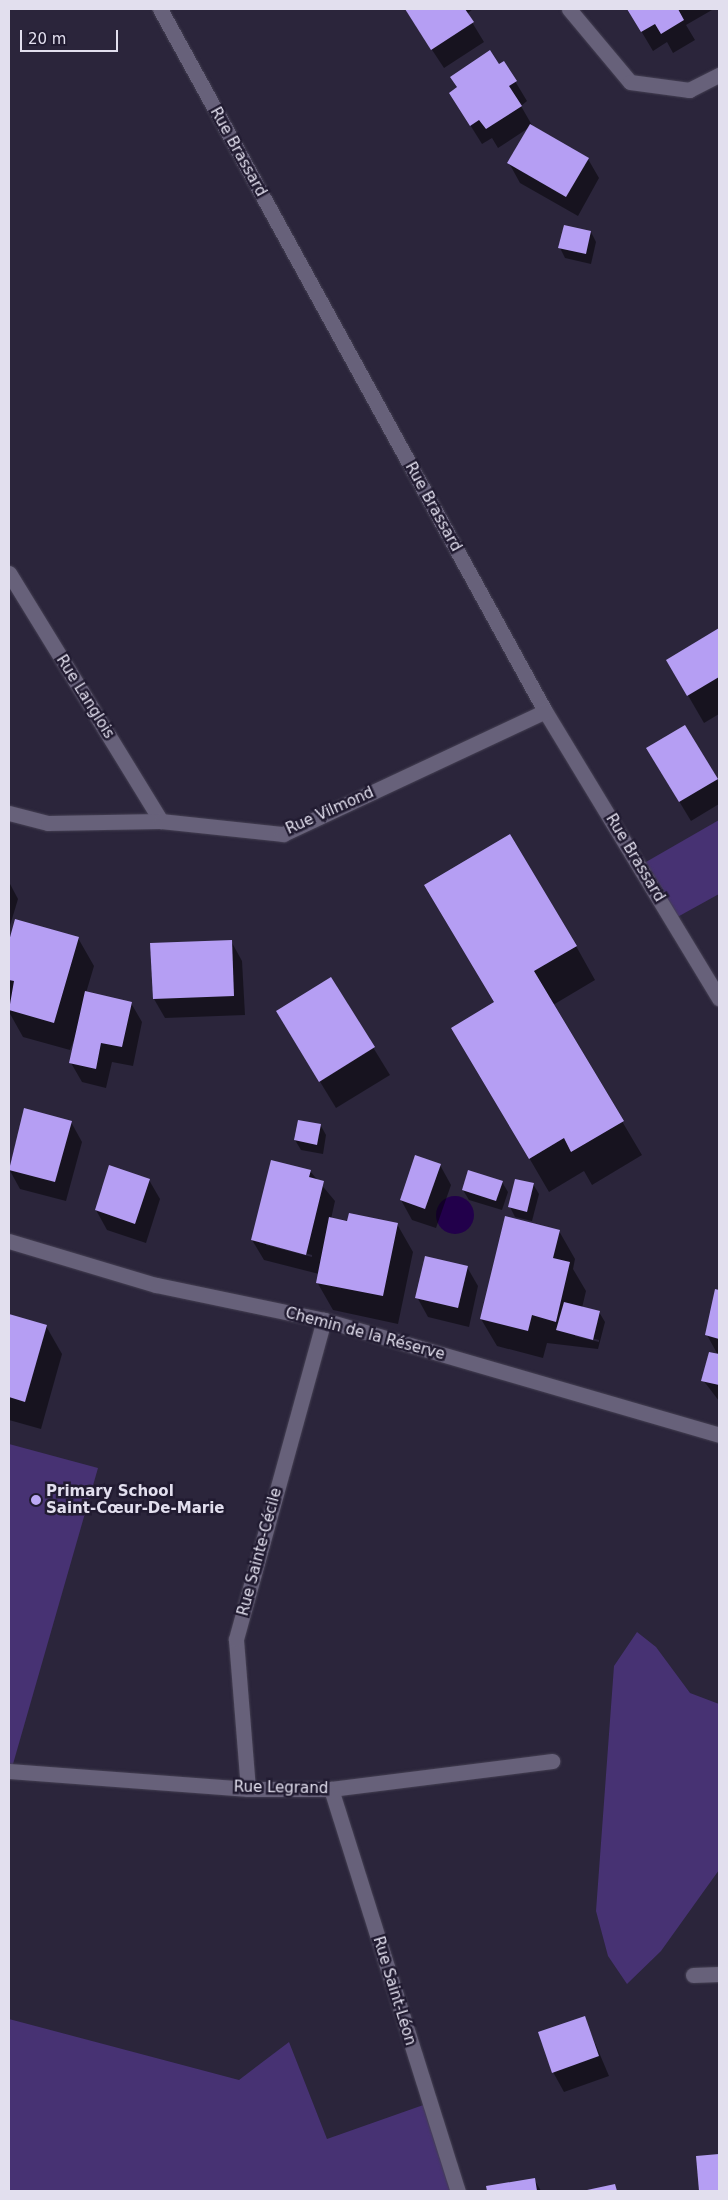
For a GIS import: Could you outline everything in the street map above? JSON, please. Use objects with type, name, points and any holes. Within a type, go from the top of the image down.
[{"type":"street","name":"Rue Brassard","points":[[160,9],[545,711],[719,998]]},
{"type":"street","points":[[569,9],[630,82],[688,90],[719,76]]},
{"type":"street","name":"Rue Langlois","points":[[9,573],[161,821]]},
{"type":"street","name":"Rue Vilmond","points":[[9,813],[48,823],[161,821],[283,834],[545,711]]},
{"type":"street","name":"Chemin de la Réserve","points":[[9,1241],[156,1285],[324,1320],[719,1435]]},
{"type":"street","name":"Rue Sainte-Cécile","points":[[248,1789],[236,1639],[324,1320]]},
{"type":"street","name":"Rue Legrand","points":[[9,1771],[248,1789],[331,1789],[552,1760]]},
{"type":"street","name":"Rue Saint-Léon","points":[[331,1789],[458,2191]]},
{"type":"street","points":[[692,1975],[719,1974]]},
{"type":"shaded area","points":[[719,820],[719,894],[672,920],[639,866]]},
{"type":"shaded area","points":[[455,1196],[468,1202],[474,1215],[468,1228],[455,1234],[442,1228],[436,1215],[442,1202]]},
{"type":"shaded area","points":[[9,1444],[98,1468],[11,1771],[9,1771]]},
{"type":"shaded area","points":[[637,1632],[656,1647],[690,1693],[719,1704],[719,1870],[661,1951],[627,1984],[608,1956],[596,1911],[614,1666]]},
{"type":"shaded area","points":[[9,2019],[239,2080],[289,2042],[327,2139],[429,2103],[458,2191],[9,2191]]},
{"type":"building","points":[[405,9],[465,9],[474,22],[431,50]]},
{"type":"building","points":[[627,9],[678,9],[684,20],[661,34],[655,24],[641,32]]},
{"type":"building","points":[[490,50],[499,64],[504,61],[517,81],[509,86],[522,106],[486,129],[479,120],[470,126],[449,93],[457,87],[450,77]]},
{"type":"building","points":[[530,124],[589,158],[566,197],[507,163]]},
{"type":"building","points":[[564,225],[591,231],[586,254],[558,248]]},
{"type":"building","points":[[719,628],[719,677],[687,696],[666,660]]},
{"type":"building","points":[[685,725],[718,779],[679,802],[646,748]]},
{"type":"building","points":[[510,834],[577,946],[534,971],[624,1121],[571,1152],[564,1138],[529,1159],[451,1028],[494,1002],[424,885]]},
{"type":"building","points":[[15,919],[79,937],[54,1023],[9,1010],[14,981],[9,980],[9,941]]},
{"type":"building","points":[[232,940],[234,996],[153,999],[150,943]]},
{"type":"building","points":[[331,977],[375,1047],[319,1082],[276,1011]]},
{"type":"building","points":[[85,991],[132,1002],[122,1047],[101,1043],[96,1069],[69,1063]]},
{"type":"building","points":[[24,1108],[72,1121],[55,1182],[9,1170]]},
{"type":"building","points":[[298,1120],[321,1124],[317,1145],[294,1140]]},
{"type":"building","points":[[415,1155],[441,1164],[425,1209],[400,1200]]},
{"type":"building","points":[[271,1160],[311,1170],[309,1177],[324,1181],[306,1255],[251,1240]]},
{"type":"building","points":[[109,1165],[150,1179],[135,1224],[95,1210]]},
{"type":"building","points":[[468,1170],[503,1181],[496,1201],[462,1190]]},
{"type":"building","points":[[515,1179],[534,1183],[527,1212],[508,1207]]},
{"type":"building","points":[[349,1213],[398,1223],[383,1296],[316,1283],[329,1217],[347,1221]]},
{"type":"building","points":[[505,1216],[560,1230],[553,1258],[570,1262],[556,1322],[532,1315],[528,1331],[480,1319]]},
{"type":"building","points":[[425,1256],[468,1266],[458,1308],[415,1298]]},
{"type":"building","points":[[715,1289],[719,1290],[719,1339],[705,1335]]},
{"type":"building","points":[[564,1302],[600,1311],[593,1340],[556,1330]]},
{"type":"building","points":[[9,1314],[47,1325],[25,1402],[9,1397]]},
{"type":"building","points":[[709,1352],[719,1354],[719,1385],[701,1381]]},
{"type":"building","points":[[585,2016],[599,2056],[552,2073],[538,2032]]},
{"type":"building","points":[[719,2154],[719,2191],[699,2191],[696,2156]]},
{"type":"building","points":[[535,2178],[537,2191],[487,2191],[486,2186]]},
{"type":"building","points":[[615,2184],[617,2191],[587,2191],[587,2190]]},
{"type":"place","name":"Primary School Saint-Cœur-De-Marie","points":[[36,1500]]}]
